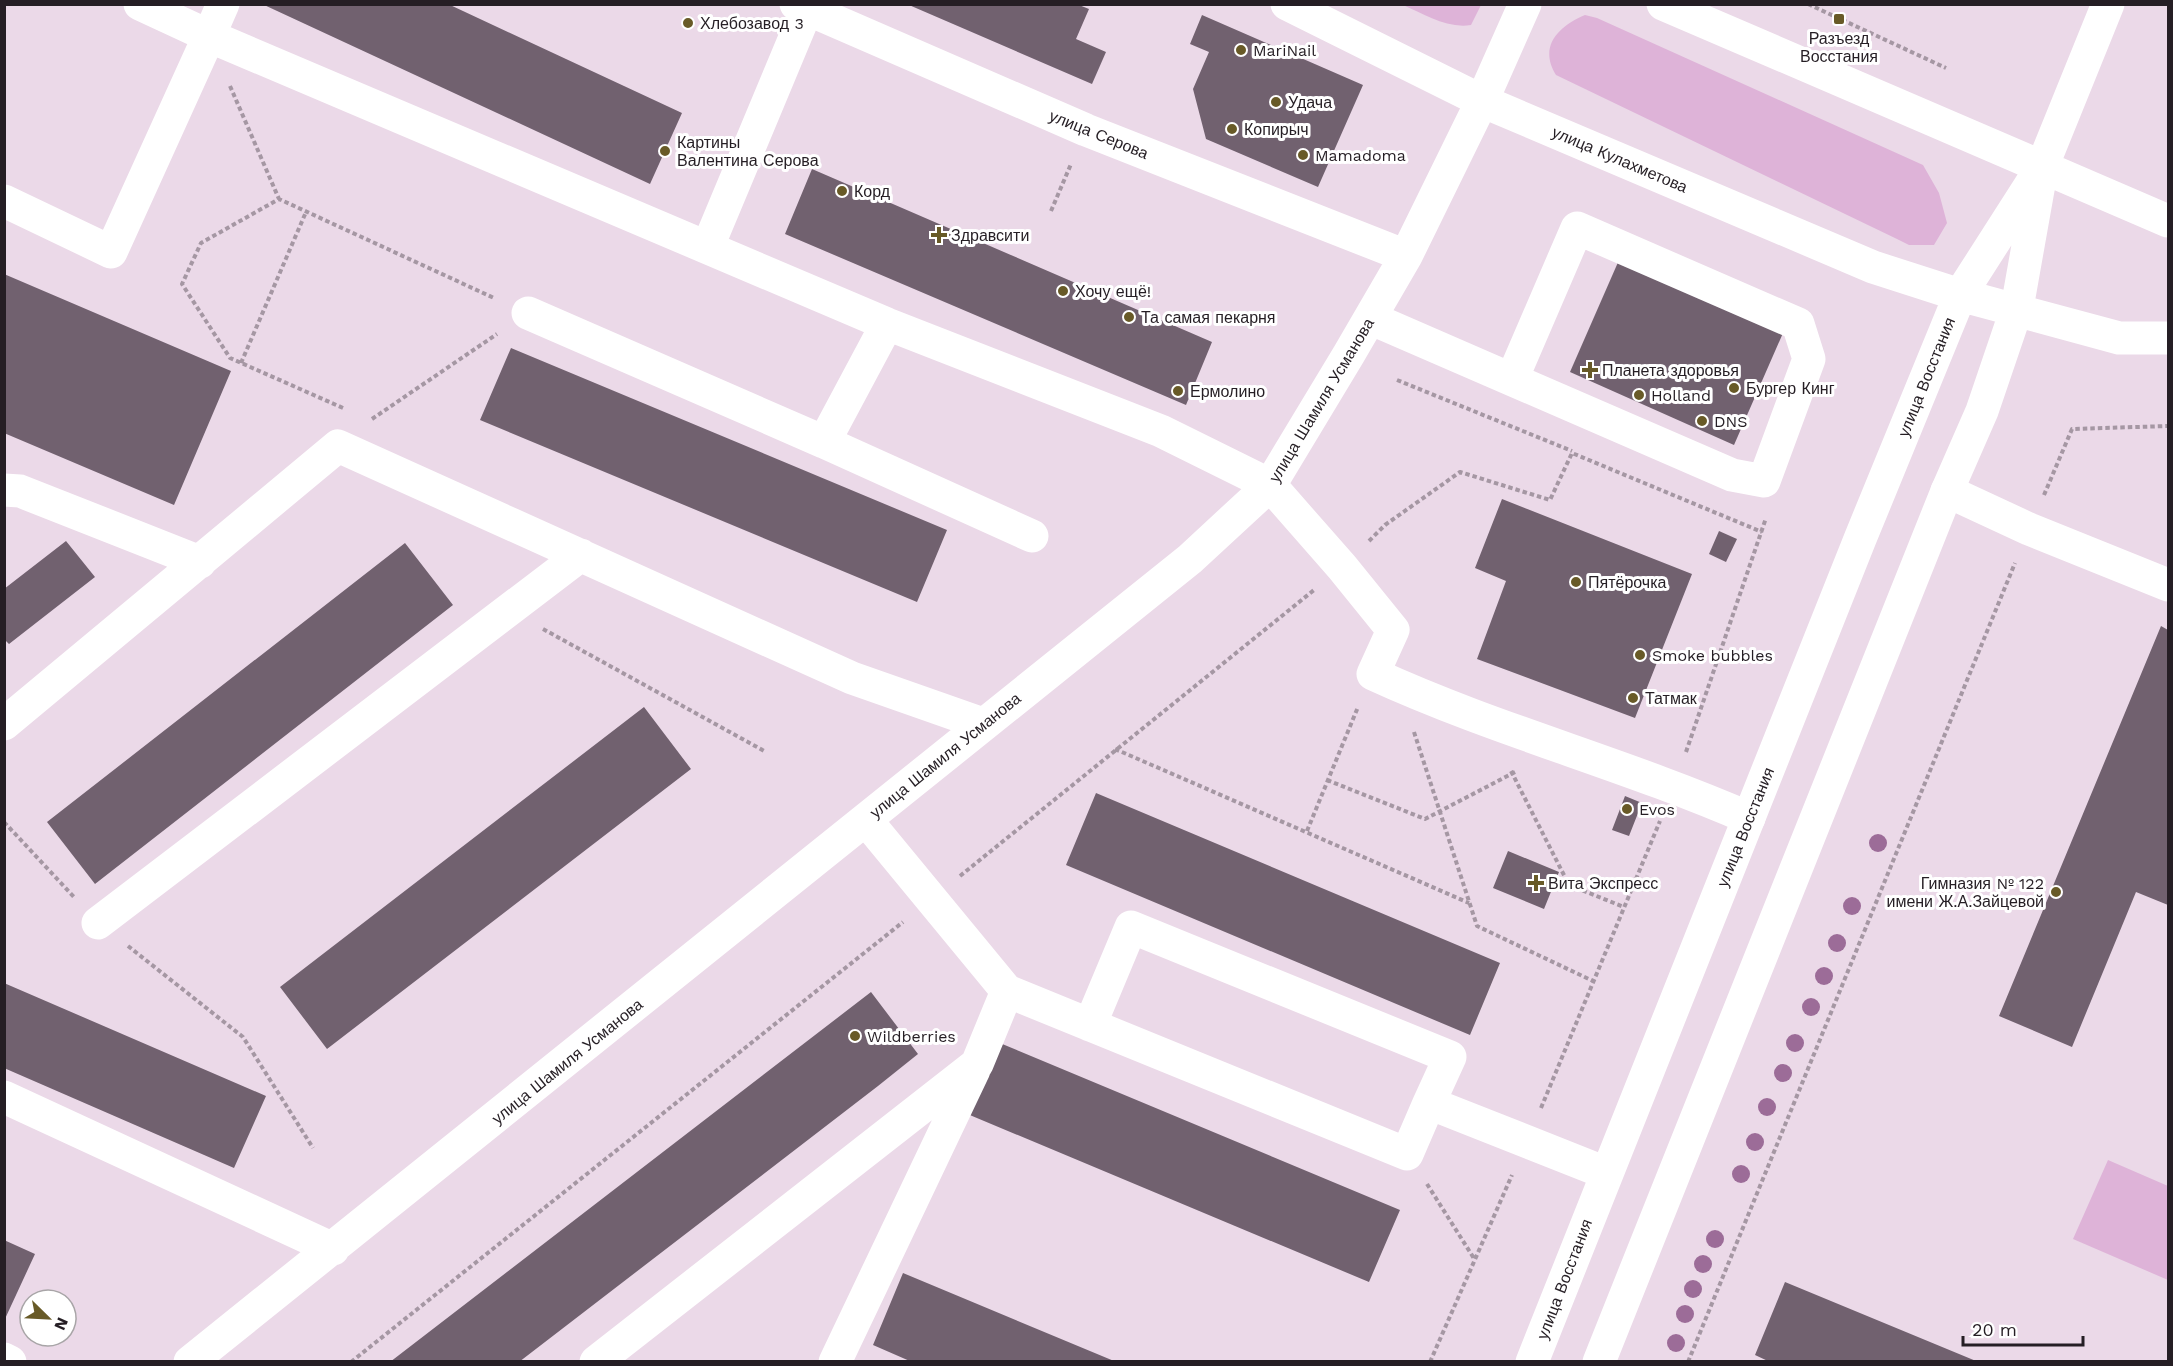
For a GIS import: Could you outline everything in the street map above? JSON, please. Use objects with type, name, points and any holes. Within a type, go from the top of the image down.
[{"type":"main road","points":[[140,4],[209,36],[708,246],[886,324],[1161,431],[1270,485],[1342,567],[1393,630],[1386,680],[1484,720],[1674,786],[1749,818]]},
{"type":"main road","points":[[4,201],[111,252],[223,4]]},
{"type":"main road","name":"улица Кулахметова","points":[[1287,4],[1482,101],[1873,267],[1960,295]]},
{"type":"main road","name":"улица Шамиля Усманова","points":[[190,1362],[1190,559],[1270,485],[1406,256],[1482,101],[1526,4]]},
{"type":"main road","points":[[1663,4],[2169,221]]},
{"type":"main road","name":"улица Восстания","points":[[1532,1362],[1960,295],[2042,167],[2108,4]]},
{"type":"main road","points":[[708,246],[804,6]]},
{"type":"main road","name":"улица Серова","points":[[804,6],[1086,130],[1406,256]]},
{"type":"main road","name":"улица Восстания","points":[[1599,1362],[1947,491],[1982,411],[2017,308],[2042,167]]},
{"type":"main road","points":[[1370,318],[1732,475],[1764,481],[1809,358],[1798,324],[1577,228],[1512,379]]},
{"type":"main road","points":[[1960,295],[2017,308],[2119,338],[2169,338]]},
{"type":"main road","points":[[528,313],[1032,536]]},
{"type":"main road","points":[[824,442],[886,324]]},
{"type":"main road","points":[[4,724],[338,446],[852,678],[983,724]]},
{"type":"main road","points":[[4,490],[20,491],[200,561]]},
{"type":"main road","points":[[1947,491],[2029,529],[2169,585]]},
{"type":"main road","points":[[98,923],[581,555]]},
{"type":"main road","points":[[866,819],[930,901],[1007,991],[1090,1025],[1407,1154],[1450,1057],[1131,927],[1090,1025]]},
{"type":"main road","points":[[836,1362],[977,1064],[1007,991]]},
{"type":"main road","points":[[596,1362],[977,1064]]},
{"type":"main road","points":[[4,1096],[333,1249]]},
{"type":"main road","points":[[1429,1103],[1606,1173]]},
{"type":"main road","points":[[4,1359],[10,1362]]},
{"type":"path","points":[[1808,4],[1946,68]]},
{"type":"path","points":[[209,36],[279,199],[528,313]]},
{"type":"path","points":[[279,199],[201,243],[182,284],[230,358],[350,411]]},
{"type":"path","points":[[242,363],[306,212]]},
{"type":"path","points":[[338,446],[371,420],[528,313]]},
{"type":"path","points":[[360,415],[371,420]]},
{"type":"path","points":[[1688,1362],[2072,429],[2169,426]]},
{"type":"path","points":[[351,1362],[930,901],[1114,748],[1342,567],[1385,525],[1460,472],[1550,500],[1572,453],[1762,532]]},
{"type":"path","points":[[1430,1362],[1527,1141],[1674,786],[1768,511]]},
{"type":"path","points":[[509,610],[766,752]]},
{"type":"path","points":[[1307,831],[1327,780],[1386,680]]},
{"type":"path","points":[[1386,680],[1440,812],[1477,926],[1593,981]]},
{"type":"path","points":[[1484,720],[1569,885],[1624,907]]},
{"type":"path","points":[[1327,780],[1425,819],[1561,747]]},
{"type":"path","points":[[1114,748],[1469,903]]},
{"type":"path","points":[[4,822],[98,923],[243,1037],[313,1148]]},
{"type":"path","points":[[1407,1154],[1475,1260]]},
{"type":"shaded area","points":[[1403,5],[1481,5],[1471,25],[1462,26],[1444,23]]},
{"type":"shaded area","points":[[1585,15],[1597,18],[1923,165],[1939,193],[1947,223],[1934,245],[1909,245],[1556,75],[1551,65],[1550,46],[1560,31]]},
{"type":"shaded area","points":[[2108,1160],[2168,1186],[2168,1280],[2073,1239]]},
{"type":"building","points":[[262,4],[448,4],[682,113],[650,184]]},
{"type":"building","points":[[909,5],[1079,5],[1089,9],[1076,39],[1106,52],[1092,84]]},
{"type":"building","name":"Удача","points":[[1202,15],[1363,85],[1318,187],[1206,139],[1193,89],[1209,52],[1190,44]]},
{"type":"building","points":[[812,169],[1212,342],[1186,405],[785,234]]},
{"type":"building","points":[[1619,260],[1783,333],[1734,445],[1570,372]]},
{"type":"building","points":[[4,274],[231,371],[174,505],[4,433]]},
{"type":"building","points":[[511,348],[947,530],[917,602],[480,420]]},
{"type":"building","points":[[1502,499],[1692,574],[1635,718],[1477,659],[1506,581],[1475,568]]},
{"type":"building","points":[[1719,531],[1737,539],[1726,562],[1709,554]]},
{"type":"building","points":[[66,541],[95,577],[9,644],[4,639],[4,589]]},
{"type":"building","points":[[405,543],[453,605],[95,884],[47,822]]},
{"type":"building","points":[[2161,626],[2168,630],[2168,905],[2136,892],[2072,1047],[1999,1016]]},
{"type":"building","points":[[644,707],[691,769],[327,1049],[280,987]]},
{"type":"building","points":[[1096,793],[1500,963],[1470,1035],[1066,865]]},
{"type":"building","points":[[1625,796],[1642,803],[1629,836],[1612,830]]},
{"type":"building","points":[[1508,851],[1559,872],[1544,909],[1493,888]]},
{"type":"building","points":[[4,983],[266,1096],[234,1168],[4,1068]]},
{"type":"building","points":[[871,992],[918,1054],[878,1086],[519,1362],[390,1362]]},
{"type":"building","points":[[995,1041],[1400,1210],[1369,1282],[965,1113]]},
{"type":"building","points":[[4,1240],[35,1254],[4,1321]]},
{"type":"building","points":[[903,1273],[1114,1362],[912,1362],[873,1345]]},
{"type":"building","points":[[1785,1282],[1976,1362],[1770,1362],[1755,1355]]},
{"type":"place","name":"Разъезд Восстания","points":[[1839,19]]},
{"type":"place","name":"Хлебозавод 3","points":[[688,23]]},
{"type":"place","name":"MariNail","points":[[1241,50]]},
{"type":"place","name":"Удача","points":[[1276,102]]},
{"type":"place","name":"Копирыч","points":[[1232,129]]},
{"type":"place","name":"Картины Валентина Серова","points":[[665,151]]},
{"type":"place","name":"Mamadoma","points":[[1303,155]]},
{"type":"place","name":"Корд","points":[[842,191]]},
{"type":"place","name":"Здравсити","points":[[939,235]]},
{"type":"place","name":"Хочу ещё!","points":[[1063,291]]},
{"type":"place","name":"Та самая пекарня","points":[[1129,317]]},
{"type":"place","name":"Планета здоровья","points":[[1590,370]]},
{"type":"place","name":"Бургер Кинг","points":[[1734,388]]},
{"type":"place","name":"Ермолино","points":[[1178,391]]},
{"type":"place","name":"Holland","points":[[1639,395]]},
{"type":"place","name":"DNS","points":[[1702,421]]},
{"type":"place","name":"Пятёрочка","points":[[1576,582]]},
{"type":"place","name":"Smoke bubbles","points":[[1640,655]]},
{"type":"place","name":"Татмак","points":[[1633,698]]},
{"type":"place","name":"Evos","points":[[1627,809]]},
{"type":"place","name":"Вита Экспресс","points":[[1536,883]]},
{"type":"place","name":"Гимназия № 122 имени Ж.А.Зайцевой","points":[[2056,892]]},
{"type":"place","name":"Wildberries","points":[[855,1036]]}]
